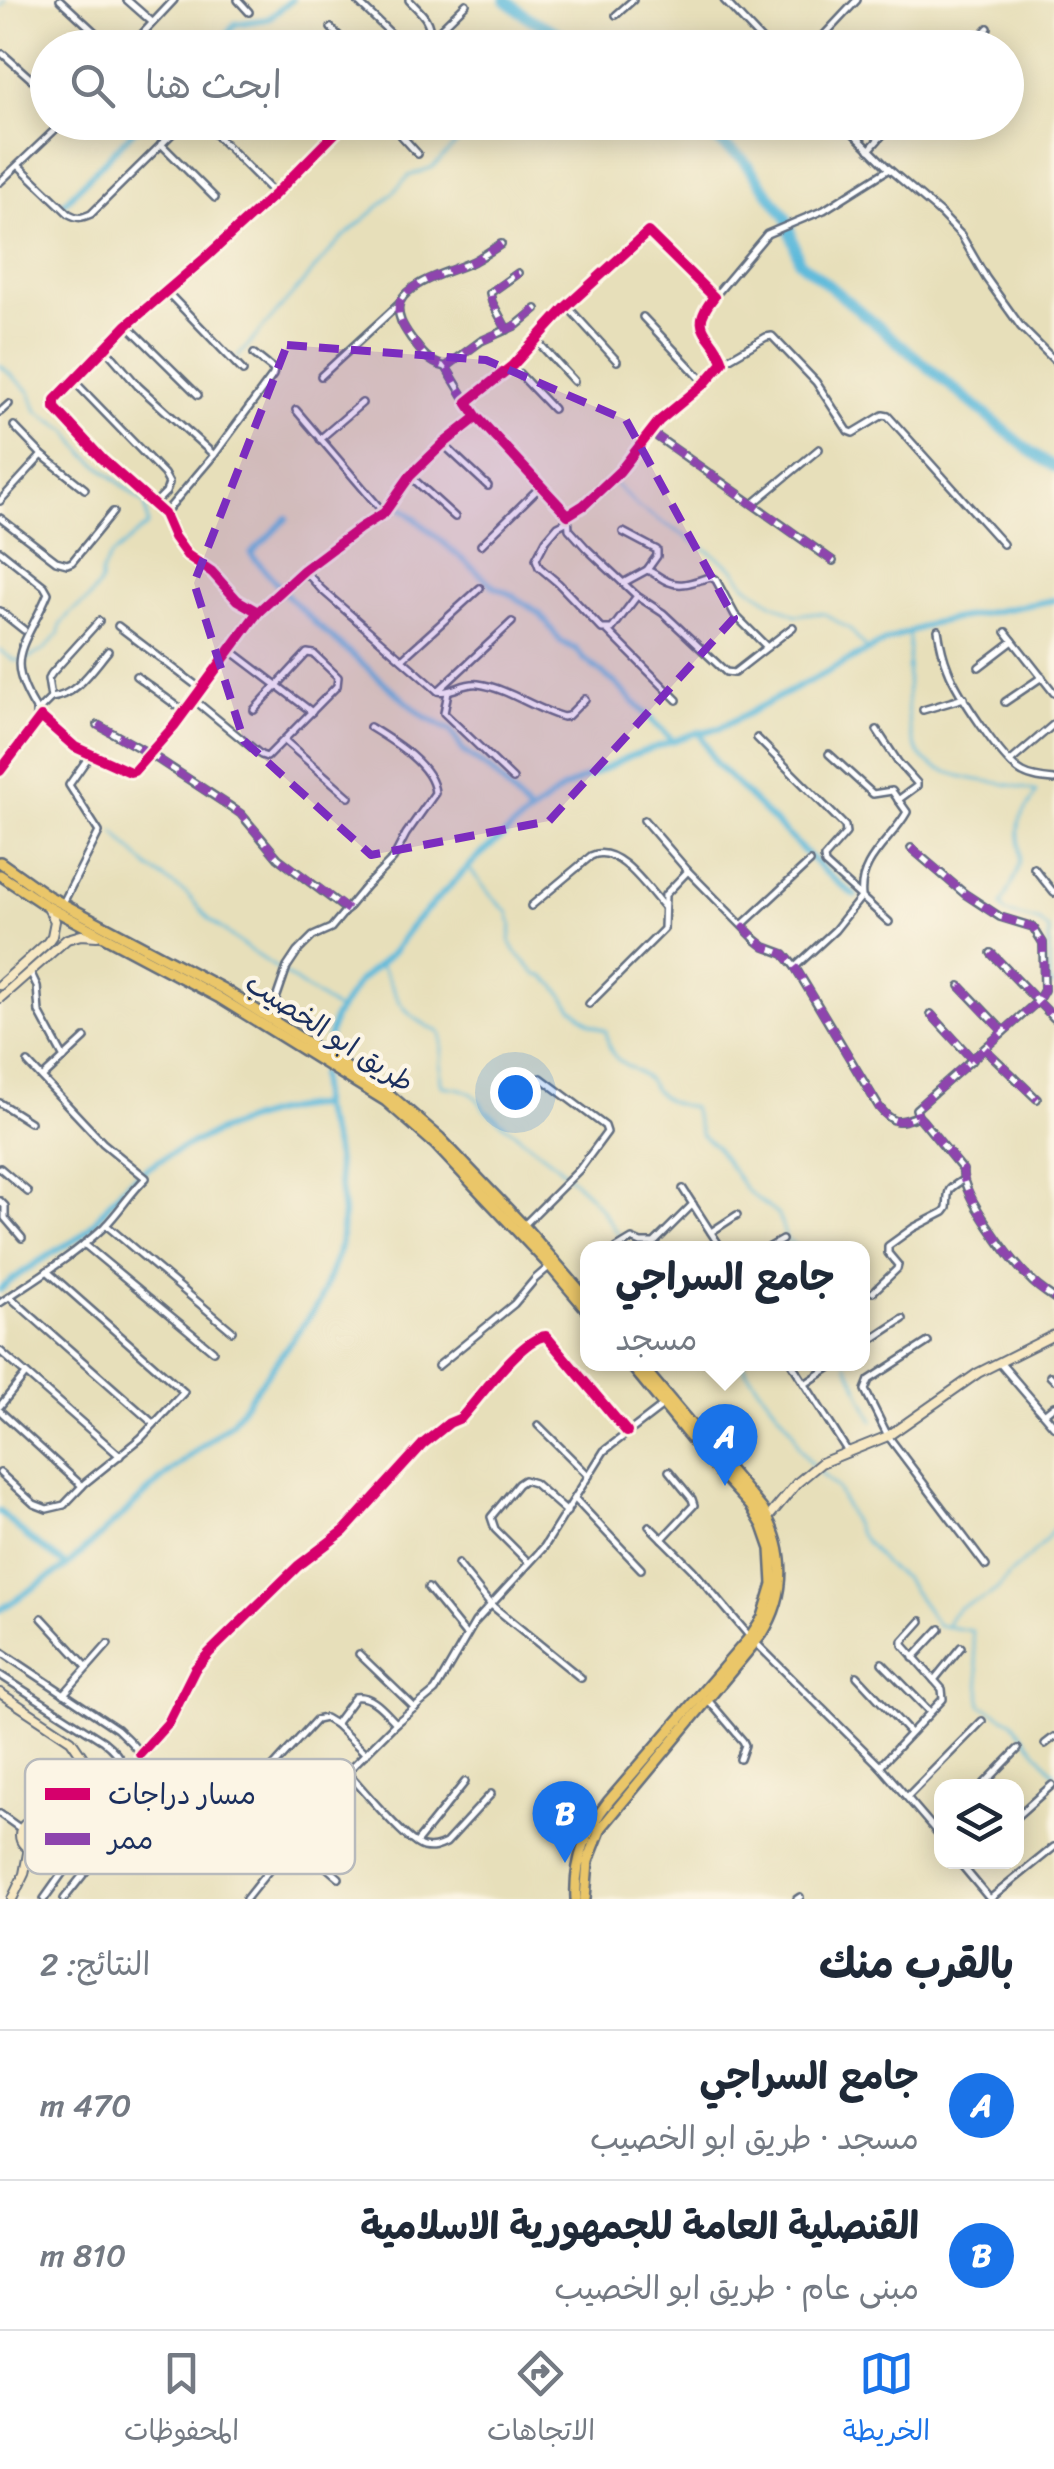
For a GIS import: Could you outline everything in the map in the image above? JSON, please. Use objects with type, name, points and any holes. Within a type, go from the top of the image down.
[{"type":"main road","name":"طريق ابو الخصيب","points":[[0,862],[37,890],[220,993],[399,1111],[436,1144],[580,1302]]},
{"type":"main road","name":"طريق ابو الخصيب","points":[[0,875],[44,905],[265,1016],[404,1105],[523,1226],[580,1292]]},
{"type":"main road","points":[[0,985],[52,936],[55,921],[44,905]]},
{"type":"main road","points":[[0,998],[67,940],[94,934],[112,940]]},
{"type":"main road","points":[[767,1518],[821,1463],[888,1436],[978,1374],[1054,1335]]},
{"type":"main road","points":[[585,1899],[588,1860],[601,1828],[708,1700],[752,1640],[773,1584],[768,1537],[750,1506],[636,1371]]},
{"type":"main road","points":[[576,1899],[579,1858],[600,1812],[773,1615],[781,1583],[779,1550],[767,1518],[646,1371]]},
{"type":"main road","points":[[0,1693],[71,1740],[82,1759]]},
{"type":"main road","points":[[25,1826],[21,1829],[25,1846]]},
{"type":"main road","points":[[12,1899],[25,1868]]},
{"type":"street","points":[[60,0],[92,30]]},
{"type":"street","points":[[126,0],[152,22]]},
{"type":"street","points":[[145,30],[174,0]]},
{"type":"street","points":[[238,0],[249,12]]},
{"type":"street","points":[[409,0],[426,18],[430,30]]},
{"type":"street","points":[[616,15],[633,0]]},
{"type":"street","points":[[724,0],[752,30]]},
{"type":"street","points":[[828,30],[856,0]]},
{"type":"street","points":[[358,2],[387,30]]},
{"type":"street","points":[[439,30],[466,4]]},
{"type":"street","points":[[3,54],[30,78]]},
{"type":"street","points":[[0,182],[45,140]]},
{"type":"street","points":[[19,166],[69,214],[82,218],[91,214],[165,140]]},
{"type":"street","points":[[221,140],[275,194]]},
{"type":"street","points":[[258,612],[237,600],[212,572],[187,556],[164,514],[102,460],[55,408],[54,400],[127,325],[275,194],[328,140]]},
{"type":"street","points":[[405,140],[418,154]]},
{"type":"street","points":[[859,140],[961,235],[1021,327],[1054,360]]},
{"type":"street","points":[[869,150],[878,140]]},
{"type":"street","points":[[161,144],[215,198]]},
{"type":"street","points":[[723,362],[700,322],[702,312],[767,234],[798,223],[855,192],[888,168]]},
{"type":"street","points":[[467,402],[512,366],[567,306],[648,232],[714,297]]},
{"type":"street","points":[[321,376],[408,292],[478,259],[500,244]]},
{"type":"street","points":[[507,330],[490,293],[518,273]]},
{"type":"street","points":[[167,292],[243,371]]},
{"type":"street","points":[[400,303],[400,320],[422,353],[446,368],[477,417],[541,486],[567,518],[569,529],[579,541],[730,674],[793,627]]},
{"type":"street","points":[[567,306],[617,361]]},
{"type":"street","points":[[446,368],[536,309]]},
{"type":"street","points":[[643,316],[705,383]]},
{"type":"street","points":[[127,325],[198,395]]},
{"type":"street","points":[[678,700],[536,559],[552,532],[620,471],[658,422],[705,383],[723,362],[766,337],[772,336],[816,382],[848,431],[853,433],[883,415],[888,416],[1003,544]]},
{"type":"street","points":[[537,341],[574,381]]},
{"type":"street","points":[[104,348],[138,386],[214,454]]},
{"type":"street","points":[[164,514],[272,375],[271,366],[254,354]]},
{"type":"street","points":[[512,366],[553,409]]},
{"type":"street","points":[[73,380],[164,474],[169,483],[154,504]]},
{"type":"street","points":[[320,439],[362,402]]},
{"type":"street","points":[[0,412],[9,404]]},
{"type":"street","points":[[296,410],[384,512]]},
{"type":"street","points":[[13,685],[64,740],[132,772],[184,711],[258,612],[304,570],[384,512],[410,476],[477,417]]},
{"type":"street","points":[[14,426],[85,489]]},
{"type":"street","points":[[652,433],[833,560]]},
{"type":"street","points":[[443,444],[488,486]]},
{"type":"street","points":[[754,503],[820,449]]},
{"type":"street","points":[[0,501],[42,454]]},
{"type":"street","points":[[410,476],[455,517]]},
{"type":"street","points":[[481,545],[541,486]]},
{"type":"street","points":[[0,518],[67,564],[112,512]]},
{"type":"street","points":[[623,532],[658,554],[647,570],[623,583]]},
{"type":"street","points":[[0,552],[46,589],[47,596],[18,639]]},
{"type":"street","points":[[304,570],[438,691],[476,684],[563,717],[585,698]]},
{"type":"street","points":[[647,570],[676,584],[716,580],[735,615],[767,648]]},
{"type":"street","points":[[402,659],[480,588]]},
{"type":"street","points":[[606,630],[612,629],[638,596]]},
{"type":"street","points":[[0,611],[24,630]]},
{"type":"street","points":[[51,698],[48,680],[52,673],[100,621]]},
{"type":"street","points":[[438,691],[512,622]]},
{"type":"street","points":[[118,626],[201,688]]},
{"type":"street","points":[[938,630],[949,673],[1010,762],[1021,773],[1054,780]]},
{"type":"street","points":[[1006,632],[1054,692]]},
{"type":"street","points":[[978,668],[1014,641]]},
{"type":"street","points":[[229,649],[312,712]]},
{"type":"street","points":[[0,771],[51,698],[73,690],[108,652]]},
{"type":"street","points":[[193,699],[264,756],[270,756],[338,682],[333,671],[314,654],[304,655],[254,710]]},
{"type":"street","points":[[136,676],[184,711]]},
{"type":"street","points":[[1006,702],[1042,676]]},
{"type":"street","points":[[448,692],[446,717],[513,779]]},
{"type":"street","points":[[923,710],[964,698]]},
{"type":"street","points":[[1010,762],[1054,724]]},
{"type":"street","points":[[98,725],[210,791],[241,814],[278,858],[348,910]]},
{"type":"street","points":[[265,1016],[276,999],[287,967],[314,936],[331,928],[393,859],[436,793],[434,783],[414,758],[370,727]]},
{"type":"street","points":[[878,730],[917,783],[898,800]]},
{"type":"street","points":[[757,738],[845,826],[846,832],[824,858],[825,864],[889,922]]},
{"type":"street","points":[[285,741],[349,797]]},
{"type":"street","points":[[795,967],[835,930],[862,896],[861,882],[874,854],[906,815],[905,808],[889,790],[873,794],[829,754]]},
{"type":"street","points":[[62,904],[99,832],[69,785],[90,755]]},
{"type":"street","points":[[644,820],[756,940],[784,954],[795,967],[879,1108],[890,1120],[901,1122],[918,1116]]},
{"type":"street","points":[[912,848],[965,894],[1000,917],[1033,927],[1044,943],[1044,990],[1037,1002],[916,1108],[918,1116],[963,1170],[962,1181],[988,1226],[1029,1279],[1054,1298]]},
{"type":"street","points":[[532,906],[600,852],[622,862],[664,907]]},
{"type":"street","points":[[742,925],[810,862]]},
{"type":"street","points":[[1034,868],[1054,893]]},
{"type":"street","points":[[589,1004],[664,929],[665,895],[688,871]]},
{"type":"street","points":[[991,953],[1054,1018]]},
{"type":"street","points":[[30,971],[37,986],[39,1012],[64,1058]]},
{"type":"street","points":[[960,986],[1004,1032]]},
{"type":"street","points":[[931,1014],[973,1060]]},
{"type":"street","points":[[43,1077],[85,1038]]},
{"type":"street","points":[[985,1050],[1037,1100]]},
{"type":"street","points":[[0,1303],[84,1244],[106,1225],[146,1178],[102,1144],[28,1063]]},
{"type":"street","points":[[523,1226],[579,1170],[606,1136],[607,1129],[541,1078]]},
{"type":"street","points":[[0,1104],[30,1122]]},
{"type":"street","points":[[1,1169],[28,1192]]},
{"type":"street","points":[[873,1292],[898,1269],[888,1246],[944,1212],[948,1208],[948,1189],[962,1181]]},
{"type":"street","points":[[684,1189],[716,1241]]},
{"type":"street","points":[[0,1201],[5,1206],[5,1218],[22,1238]]},
{"type":"street","points":[[655,1241],[693,1204]]},
{"type":"street","points":[[710,1232],[737,1215]]},
{"type":"street","points":[[106,1225],[232,1330]]},
{"type":"street","points":[[84,1244],[213,1351]]},
{"type":"street","points":[[438,1366],[514,1304],[550,1266]]},
{"type":"street","points":[[0,1474],[34,1504],[47,1509],[64,1505],[184,1392],[47,1271]]},
{"type":"street","points":[[576,1288],[580,1285]]},
{"type":"street","points":[[10,1296],[154,1424]]},
{"type":"street","points":[[870,1341],[903,1319]]},
{"type":"street","points":[[140,1754],[168,1723],[208,1652],[298,1566],[344,1530],[423,1444],[460,1418],[516,1354],[535,1339],[546,1336],[626,1432]]},
{"type":"street","points":[[928,1342],[869,1380],[865,1390],[888,1436],[986,1566]]},
{"type":"street","points":[[0,1351],[120,1456]]},
{"type":"street","points":[[1000,1364],[1054,1426]]},
{"type":"street","points":[[797,1371],[848,1452]]},
{"type":"street","points":[[805,1384],[824,1371]]},
{"type":"street","points":[[26,1374],[0,1409],[82,1486]]},
{"type":"street","points":[[355,1764],[435,1690],[466,1635],[544,1547],[604,1451],[664,1406]]},
{"type":"street","points":[[1044,1414],[1054,1406]]},
{"type":"street","points":[[538,1425],[589,1476]]},
{"type":"street","points":[[662,1539],[694,1505],[669,1471]]},
{"type":"street","points":[[530,1563],[494,1530],[491,1517],[518,1484],[528,1480],[567,1512]]},
{"type":"street","points":[[575,1499],[641,1569]]},
{"type":"street","points":[[649,1526],[693,1570],[752,1640],[880,1766],[934,1827]]},
{"type":"street","points":[[458,1564],[490,1604],[581,1678]]},
{"type":"street","points":[[428,1588],[466,1635]]},
{"type":"street","points":[[42,1618],[87,1668]]},
{"type":"street","points":[[880,1766],[943,1699],[942,1690],[906,1650],[903,1641],[921,1621]]},
{"type":"street","points":[[913,1658],[940,1629]]},
{"type":"street","points":[[64,1694],[108,1644]]},
{"type":"street","points":[[934,1680],[961,1648]]},
{"type":"street","points":[[0,1651],[117,1729],[140,1759]]},
{"type":"street","points":[[359,1654],[415,1708]]},
{"type":"street","points":[[882,1663],[930,1712]]},
{"type":"street","points":[[0,1674],[114,1750],[121,1759]]},
{"type":"street","points":[[857,1676],[909,1732]]},
{"type":"street","points":[[335,1724],[355,1697],[364,1696],[396,1723]]},
{"type":"street","points":[[708,1700],[743,1741],[740,1759]]},
{"type":"street","points":[[280,1759],[316,1720],[325,1718],[366,1754]]},
{"type":"street","points":[[908,1797],[982,1721]]},
{"type":"street","points":[[1045,1744],[1054,1737]]},
{"type":"street","points":[[989,1779],[1018,1749]]},
{"type":"street","points":[[355,1780],[416,1844],[431,1848],[446,1843],[491,1794]]},
{"type":"street","points":[[416,1844],[465,1782]]},
{"type":"street","points":[[1024,1811],[1052,1785]]},
{"type":"street","points":[[0,1814],[21,1829]]},
{"type":"street","points":[[968,1869],[990,1899],[1054,1846]]},
{"type":"street","points":[[44,1899],[62,1874]]},
{"type":"street","points":[[64,1899],[82,1874]]},
{"type":"street","points":[[246,1899],[266,1874]]},
{"type":"street","points":[[335,1874],[340,1878]]},
{"type":"highlighted area","points":[[287,345],[486,360],[626,420],[734,618],[549,821],[371,855],[244,741],[194,583]]},
{"type":"waterway","points":[[0,7],[5,0]]},
{"type":"waterway","points":[[230,30],[235,24],[268,19],[292,0]]},
{"type":"waterway","points":[[505,0],[552,30]]},
{"type":"waterway","points":[[538,30],[540,24]]},
{"type":"waterway","points":[[63,204],[125,140]]},
{"type":"waterway","points":[[237,358],[339,241],[409,176],[433,167],[460,140]]},
{"type":"waterway","points":[[716,140],[743,159],[786,217],[799,261],[1054,467]]},
{"type":"waterway","points":[[0,365],[30,392],[37,411],[68,431],[86,455],[145,504],[148,525],[110,557],[101,573],[101,582],[88,600],[70,613],[44,650],[23,661],[13,660],[0,650]]},
{"type":"waterway","points":[[615,484],[638,507],[712,553],[772,603],[796,615],[825,614],[851,630],[868,651]]},
{"type":"waterway","points":[[399,505],[495,587],[540,614],[561,642],[576,649],[615,683],[673,741]]},
{"type":"waterway","points":[[278,585],[251,554],[287,518]]},
{"type":"waterway","points":[[285,593],[423,716],[451,731],[464,752],[491,771],[531,814]]},
{"type":"waterway","points":[[328,1040],[334,1018],[359,981],[393,952],[412,925],[479,856],[564,788],[630,756],[720,728],[886,641],[932,623],[1054,600]]},
{"type":"waterway","points":[[909,632],[908,718],[916,749],[939,769],[1036,792],[1020,820],[1019,867],[1001,906],[1006,913],[1038,921],[1049,930],[1049,982],[1054,987]]},
{"type":"waterway","points":[[699,732],[716,764],[825,872],[855,896]]},
{"type":"waterway","points":[[114,832],[149,868],[187,894],[210,920],[339,1011]]},
{"type":"waterway","points":[[468,867],[509,913],[510,941],[516,952],[537,975],[555,985],[572,1008],[606,1031],[615,1057],[646,1078],[664,1098],[692,1107],[701,1135],[715,1146],[746,1190],[779,1216],[789,1241]]},
{"type":"waterway","points":[[379,964],[404,1007],[441,1033],[442,1086],[472,1094],[484,1109],[552,1161],[586,1192],[623,1241]]},
{"type":"waterway","points":[[0,1610],[67,1566],[164,1477],[232,1422],[319,1303],[340,1247],[343,1213],[335,1150],[320,1106],[320,1074]]},
{"type":"waterway","points":[[0,1290],[80,1236],[123,1188],[168,1156],[247,1121],[320,1106]]},
{"type":"waterway","points":[[747,1371],[792,1429],[812,1465]]},
{"type":"waterway","points":[[850,1371],[873,1421]]},
{"type":"waterway","points":[[818,1471],[837,1488],[859,1534],[887,1566],[905,1579],[938,1625],[972,1631],[981,1705],[1012,1721],[1054,1773]]},
{"type":"waterway","points":[[0,1512],[67,1566]]},
{"type":"waterway","points":[[947,1624],[961,1607],[997,1589],[1054,1528]]},
{"type":"marked path","points":[[467,402],[446,367],[430,360],[411,338],[401,321],[400,302],[413,288],[474,261],[501,244]]},
{"type":"marked path","points":[[507,330],[490,293],[518,273]]},
{"type":"marked path","points":[[446,367],[481,341],[517,325],[536,309]]},
{"type":"marked path","points":[[652,433],[833,561]]},
{"type":"marked path","points":[[98,725],[241,814],[278,858],[348,910]]},
{"type":"marked path","points":[[911,848],[965,894],[1000,917],[1033,927],[1043,943],[1044,990],[1037,1002],[916,1109],[918,1116]]},
{"type":"marked path","points":[[742,925],[765,947],[784,954],[795,967],[879,1107],[897,1121],[918,1116],[922,1120],[963,1170],[970,1194],[999,1242],[1032,1281],[1054,1298]]},
{"type":"marked path","points":[[991,953],[1054,1018]]},
{"type":"marked path","points":[[960,986],[1004,1033]]},
{"type":"marked path","points":[[931,1014],[973,1060]]},
{"type":"marked path","points":[[985,1049],[1037,1099]]},
{"type":"cycle path","points":[[258,612],[237,600],[212,572],[187,555],[164,514],[102,459],[55,408],[55,400],[127,325],[275,194],[328,140]]},
{"type":"cycle path","points":[[0,771],[41,717],[75,747],[134,771],[174,726],[258,612],[304,570],[384,513],[410,476],[477,417],[568,515],[584,505],[620,471],[659,421],[705,383],[723,362],[702,325],[714,297],[648,232],[567,306],[512,366],[467,402],[477,417]]},
{"type":"cycle path","points":[[140,1754],[168,1723],[195,1669],[209,1653],[298,1566],[344,1531],[423,1444],[461,1418],[513,1358],[536,1339],[546,1336],[627,1432]]},
{"type":"place","name":"جامع السراجي","points":[[725,1486]]},
{"type":"place","name":"القنصلية العامة للجمهورية الاسلامية","points":[[565,1863]]}]
